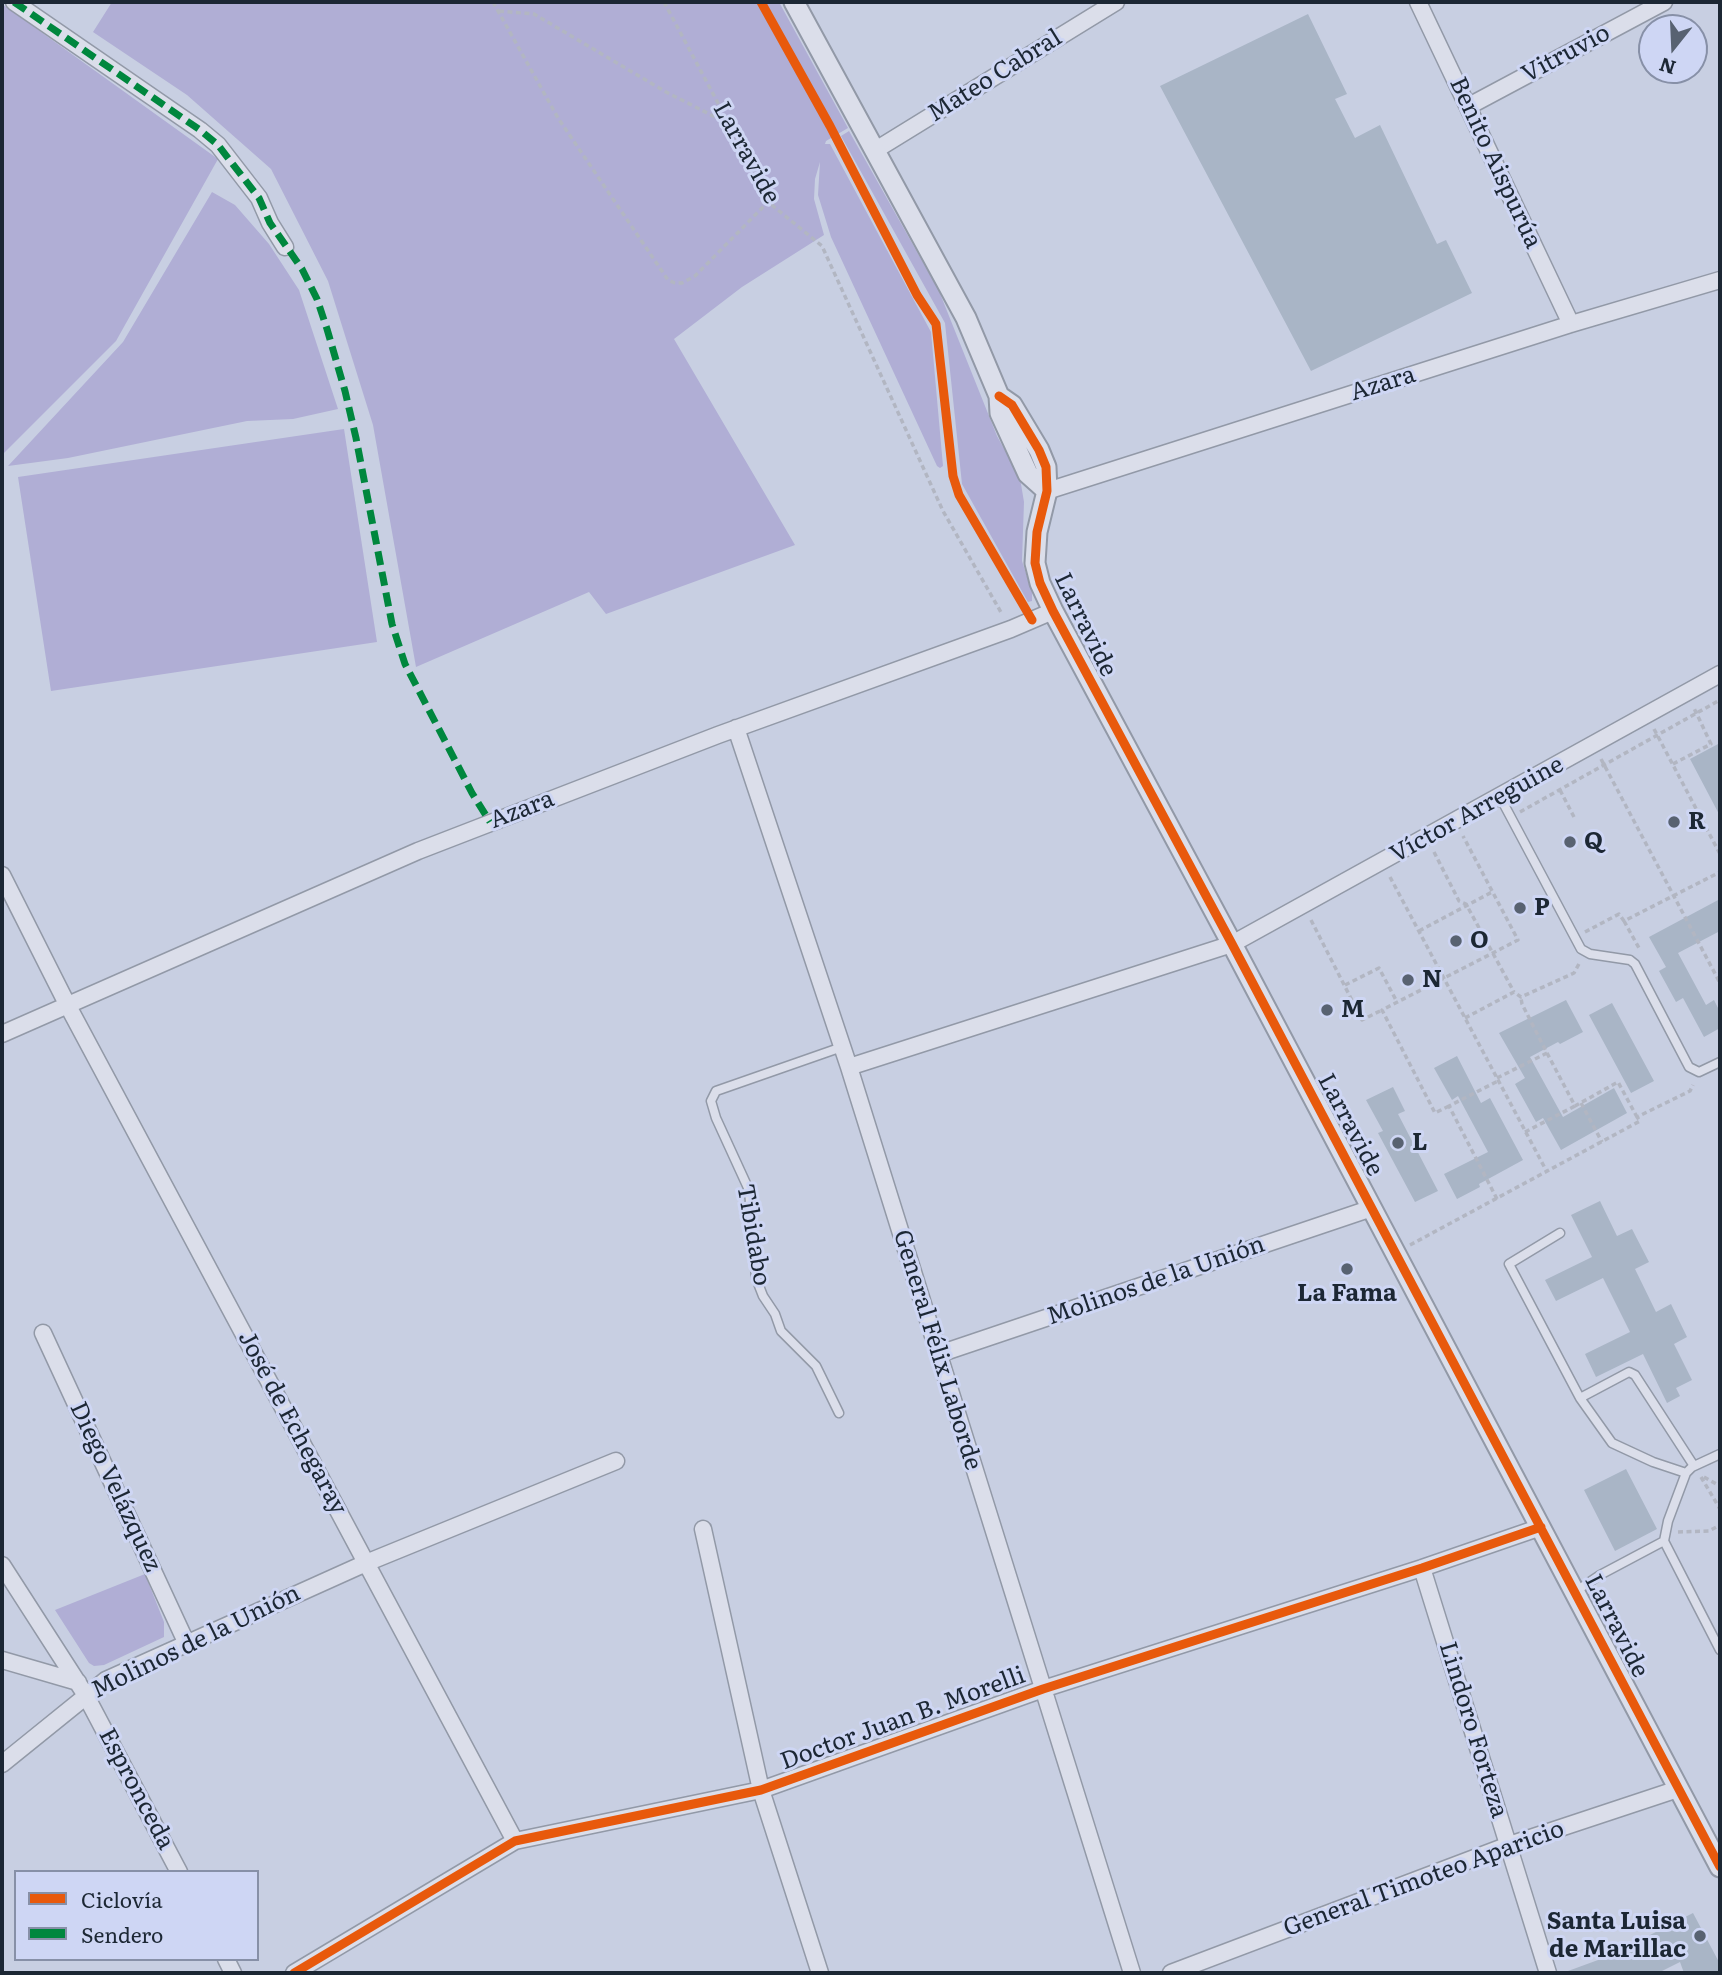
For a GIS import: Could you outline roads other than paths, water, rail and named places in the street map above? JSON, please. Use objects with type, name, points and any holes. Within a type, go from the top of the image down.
[{"type":"street","points":[[14,2],[218,145],[259,198],[285,247]]},
{"type":"street","name":"Larravide","points":[[794,2],[966,318],[999,396],[1012,405],[1039,450],[1046,467],[1047,491],[1037,532],[1035,563],[1040,583],[1053,611],[1233,944],[1720,1867]]},
{"type":"street","name":"Mateo Cabral","points":[[874,151],[1116,2]]},
{"type":"street","name":"Benito Aispurúa","points":[[1418,2],[1572,324]]},
{"type":"street","name":"Vitruvio","points":[[1469,106],[1664,2]]},
{"type":"street","name":"Azara","points":[[1047,491],[1572,324],[1720,280]]},
{"type":"street","name":"Azara","points":[[2,1034],[418,851],[737,728],[1011,629],[1053,611]]},
{"type":"street","name":"Víctor Arreguine","points":[[1233,944],[1720,674]]},
{"type":"street","name":"General Félix Laborde","points":[[737,728],[849,1067],[1132,1973]]},
{"type":"street","name":"José de Echegaray","points":[[2,875],[68,1006],[515,1841]]},
{"type":"street","points":[[849,1067],[1233,944]]},
{"type":"street","name":"Molinos de la Unión","points":[[939,1353],[1373,1208]]},
{"type":"street","name":"Diego Velázquez","points":[[44,1333],[186,1642]]},
{"type":"street","name":"Molinos de la Unión","points":[[2,1763],[82,1688],[106,1680],[366,1563],[616,1461]]},
{"type":"street","name":"Doctor Juan B. Morelli","points":[[295,1973],[515,1841],[761,1790],[1043,1689],[1422,1568],[1541,1527]]},
{"type":"street","points":[[703,1529],[761,1790],[821,1973]]},
{"type":"street","name":"Espronceda","points":[[2,1565],[82,1688],[178,1870]]},
{"type":"street","name":"Lindoro Forteza","points":[[1422,1568],[1548,1973]]},
{"type":"street","points":[[2,1660],[82,1688]]},
{"type":"street","name":"General Timoteo Aparicio","points":[[1171,1973],[1509,1845],[1678,1789]]},
{"type":"lane","points":[[1500,797],[1585,953],[1625,958],[1635,964],[1689,1067],[1702,1071],[1720,1062]]},
{"type":"lane","name":"Tibidabo","points":[[839,1413],[816,1366],[781,1331],[775,1314],[755,1278],[749,1190],[711,1101],[716,1091],[842,1048]]},
{"type":"lane","points":[[1560,1233],[1509,1264],[1580,1398],[1612,1443],[1653,1462],[1686,1472]]},
{"type":"lane","points":[[1580,1398],[1629,1372],[1639,1380],[1695,1466]]},
{"type":"lane","points":[[1720,1454],[1686,1472],[1674,1501],[1665,1537],[1720,1647]]},
{"type":"lane","points":[[1576,1591],[1665,1537]]},
{"type":"place","name":"R","points":[[1674,822]]},
{"type":"place","name":"Q","points":[[1570,842]]},
{"type":"place","name":"P","points":[[1520,908]]},
{"type":"place","name":"O","points":[[1456,941]]},
{"type":"place","name":"N","points":[[1408,980]]},
{"type":"place","name":"M","points":[[1327,1010]]},
{"type":"place","name":"L","points":[[1398,1143]]},
{"type":"place","name":"La Fama","points":[[1347,1269]]},
{"type":"place","name":"Santa Luisa de Marillac","points":[[1700,1936]]}]
